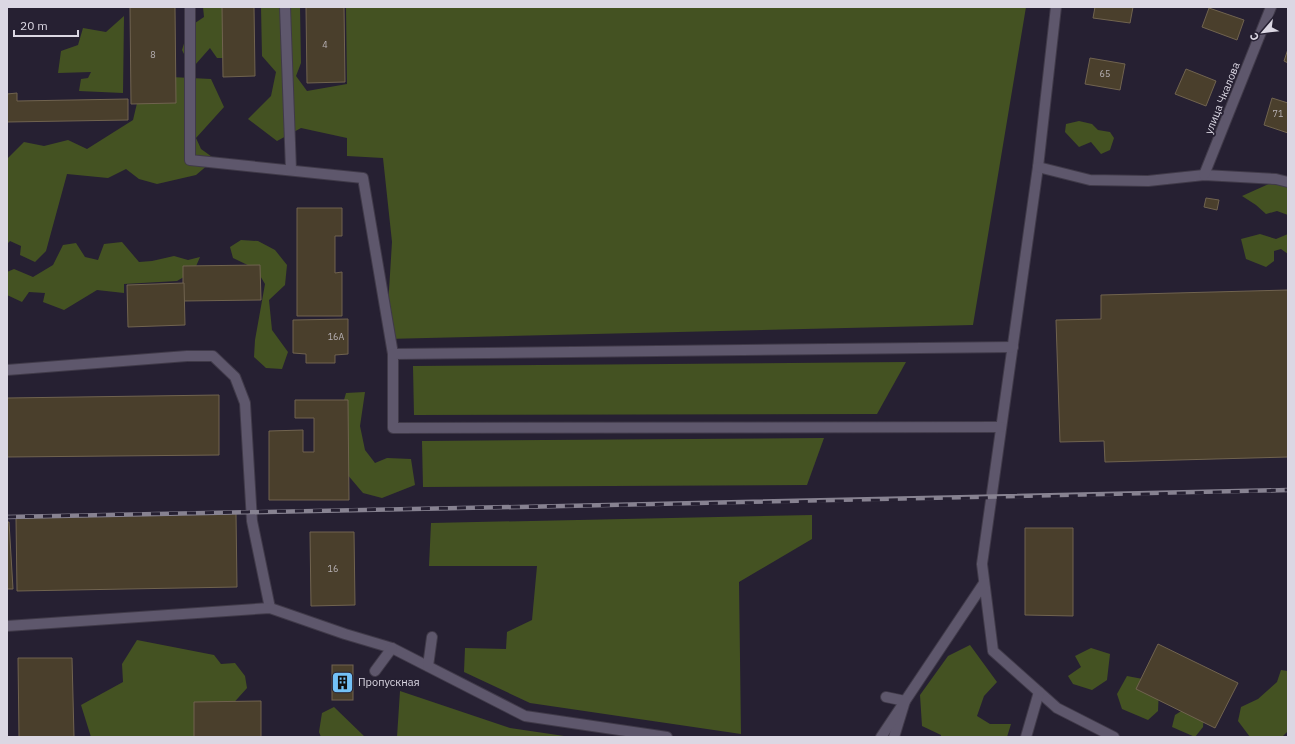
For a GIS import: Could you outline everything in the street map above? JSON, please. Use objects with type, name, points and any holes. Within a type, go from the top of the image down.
[{"type":"street","points":[[190,7],[190,160],[363,178],[392,354],[393,428],[1001,426]]},
{"type":"street","points":[[285,7],[291,170]]},
{"type":"street","points":[[1056,7],[1038,167],[982,564],[993,650],[1058,708],[1114,737]]},
{"type":"street","name":"улица Чкалова","points":[[1204,175],[1271,7]]},
{"type":"street","points":[[1038,167],[1090,180],[1148,181],[1204,175],[1276,179],[1288,182]]},
{"type":"street","points":[[392,354],[1013,347]]},
{"type":"street","points":[[7,370],[187,356],[213,356],[235,377],[245,403],[252,521],[270,608]]},
{"type":"street","points":[[881,737],[984,583]]},
{"type":"street","points":[[7,626],[270,608],[345,634],[392,648],[525,716],[667,737]]},
{"type":"street","points":[[428,666],[432,637]]},
{"type":"street","points":[[375,671],[392,648]]},
{"type":"street","points":[[1026,737],[1039,692]]},
{"type":"street","points":[[886,697],[905,701]]},
{"type":"street","points":[[894,737],[905,701]]},
{"type":"green space","points":[[203,7],[232,7],[231,58],[217,58],[210,48],[195,65],[189,64],[182,50],[189,27],[204,17]]},
{"type":"green space","points":[[261,7],[300,7],[301,63],[296,76],[307,91],[347,84],[346,7],[1026,7],[973,325],[386,339],[392,242],[383,158],[347,156],[347,138],[301,128],[277,141],[248,119],[271,96],[276,72],[262,56]]},
{"type":"green space","points":[[124,16],[123,93],[79,91],[81,79],[88,78],[91,72],[58,73],[61,51],[78,45],[83,28],[106,32]]},
{"type":"green space","points":[[171,77],[211,79],[224,107],[196,138],[201,149],[215,159],[196,175],[157,184],[139,179],[126,169],[108,178],[67,174],[46,251],[35,262],[20,255],[21,246],[10,241],[7,244],[7,159],[24,142],[44,146],[68,140],[87,149],[133,120],[138,99]]},
{"type":"green space","points":[[1079,121],[1092,124],[1098,130],[1110,132],[1114,138],[1110,150],[1101,154],[1091,142],[1079,147],[1065,132],[1066,124]]},
{"type":"green space","points":[[1273,182],[1288,186],[1288,215],[1277,211],[1266,214],[1242,196]]},
{"type":"green space","points":[[1260,234],[1276,239],[1288,234],[1288,254],[1281,249],[1274,251],[1274,261],[1266,267],[1246,259],[1241,239]]},
{"type":"green space","points":[[241,240],[258,241],[275,250],[287,265],[285,285],[269,300],[272,330],[288,352],[282,369],[266,368],[254,357],[255,340],[265,284],[256,269],[233,258],[230,247]]},
{"type":"green space","points":[[122,242],[139,262],[152,261],[174,256],[188,260],[200,257],[194,271],[177,281],[124,284],[124,293],[97,290],[64,310],[43,302],[45,293],[29,292],[22,302],[7,295],[7,272],[14,269],[33,277],[53,265],[63,245],[76,243],[85,257],[98,260],[104,244]]},
{"type":"green space","points":[[906,362],[877,414],[414,415],[413,366]]},
{"type":"green space","points":[[365,392],[360,426],[365,450],[375,463],[387,458],[411,459],[415,485],[382,498],[363,493],[341,467],[340,414],[346,393]]},
{"type":"green space","points":[[824,438],[807,485],[423,487],[422,441]]},
{"type":"green space","points":[[812,515],[812,539],[739,582],[741,734],[530,703],[464,672],[465,648],[506,649],[507,632],[532,620],[537,566],[429,566],[431,523]]},
{"type":"green space","points":[[137,640],[214,655],[221,664],[235,663],[245,676],[247,688],[203,737],[91,737],[81,705],[123,682],[122,664]]},
{"type":"green space","points":[[970,645],[997,682],[984,696],[977,716],[990,724],[1011,724],[1007,737],[941,737],[941,735],[922,726],[920,695],[948,656]]},
{"type":"green space","points":[[1091,648],[1110,654],[1107,680],[1092,690],[1073,684],[1068,676],[1081,667],[1075,656]]},
{"type":"green space","points":[[1281,670],[1288,671],[1288,731],[1282,737],[1250,737],[1238,721],[1241,707],[1258,699],[1277,682]]},
{"type":"green space","points":[[1127,676],[1148,680],[1159,688],[1158,711],[1148,720],[1122,709],[1117,694]]},
{"type":"green space","points":[[400,691],[510,728],[571,737],[397,737]]},
{"type":"green space","points":[[1189,706],[1204,713],[1203,727],[1195,737],[1172,727],[1175,715]]},
{"type":"green space","points":[[334,707],[365,737],[321,737],[319,732],[322,713]]},
{"type":"building","points":[[130,7],[175,7],[176,103],[131,104]]},
{"type":"building","points":[[222,7],[254,7],[255,76],[223,77]]},
{"type":"building","points":[[306,7],[344,7],[345,82],[307,83]]},
{"type":"building","points":[[1095,7],[1133,7],[1130,23],[1093,18]]},
{"type":"building","points":[[1209,8],[1244,20],[1237,40],[1202,27]]},
{"type":"building","points":[[1288,49],[1288,63],[1284,61]]},
{"type":"building","points":[[1090,58],[1125,64],[1120,90],[1085,84]]},
{"type":"building","points":[[1186,69],[1216,81],[1206,106],[1175,94]]},
{"type":"building","points":[[17,93],[17,101],[128,99],[128,120],[7,122],[7,94]]},
{"type":"building","points":[[1272,98],[1288,103],[1288,133],[1264,125]]},
{"type":"building","points":[[1206,198],[1219,200],[1217,210],[1204,207]]},
{"type":"building","points":[[297,208],[342,208],[342,236],[335,236],[335,273],[342,272],[342,316],[297,316]]},
{"type":"building","points":[[260,265],[261,300],[183,301],[183,266]]},
{"type":"building","points":[[184,283],[185,325],[128,327],[127,285]]},
{"type":"building","points":[[1288,290],[1288,457],[1105,462],[1104,441],[1060,442],[1056,320],[1101,319],[1101,295]]},
{"type":"building","points":[[348,319],[348,354],[335,355],[335,363],[306,363],[306,354],[293,353],[293,320]]},
{"type":"building","points":[[219,395],[219,455],[7,457],[7,398]]},
{"type":"building","points":[[295,400],[348,400],[349,500],[269,500],[269,431],[303,430],[303,452],[314,452],[314,418],[295,418]]},
{"type":"building","points":[[236,513],[237,587],[17,591],[16,518]]},
{"type":"building","points":[[7,522],[9,522],[13,589],[7,589]]},
{"type":"building","points":[[1025,528],[1073,528],[1073,616],[1025,615]]},
{"type":"building","points":[[310,532],[354,532],[355,605],[311,606]]},
{"type":"building","points":[[1158,644],[1238,683],[1215,728],[1136,689]]},
{"type":"building","points":[[18,658],[72,658],[74,737],[19,737]]},
{"type":"building","name":"Пропускная","points":[[332,665],[353,665],[353,700],[332,700]]},
{"type":"building","points":[[261,701],[261,737],[194,737],[194,702]]},
{"type":"railway","points":[[7,517],[968,498],[1288,490]]},
{"type":"place","name":"Пропускная","points":[[342,682]]}]
